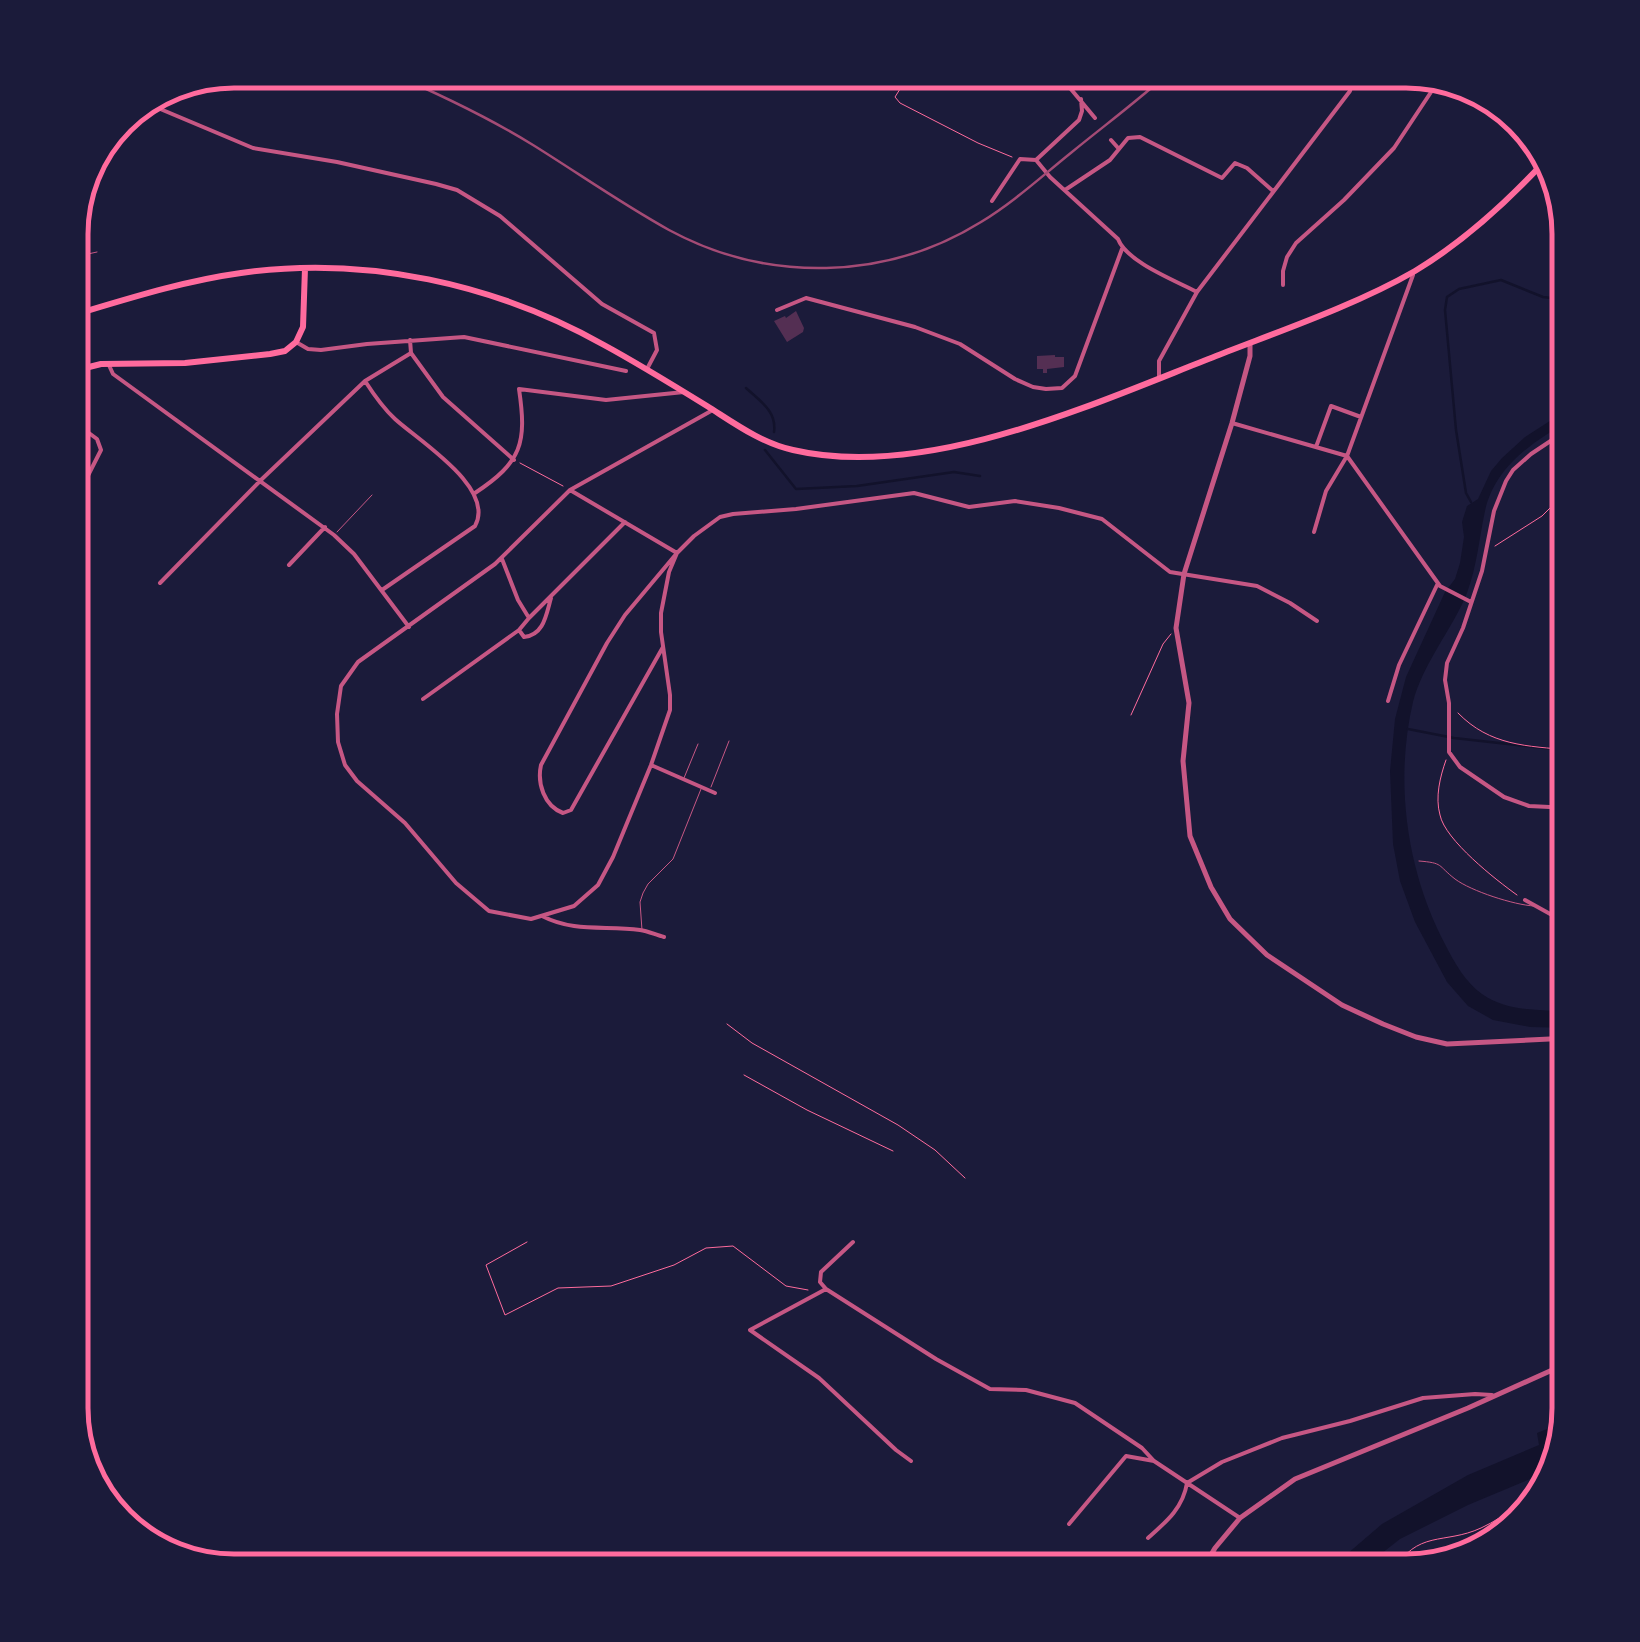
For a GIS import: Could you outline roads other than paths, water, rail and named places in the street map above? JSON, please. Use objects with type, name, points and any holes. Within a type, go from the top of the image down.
[{"type":"main road","points":[[88,311],[157,290],[246,272],[305,268],[387,273],[479,291],[566,324],[763,440],[789,450],[834,458],[886,458],[1040,423],[1250,344],[1414,271],[1476,227],[1537,170]]},
{"type":"main road","points":[[88,368],[286,350],[296,342],[304,321],[305,268]]},
{"type":"street","points":[[1071,88],[1094,118]]},
{"type":"street","points":[[1160,378],[1159,361],[1197,292],[1351,88]]},
{"type":"street","points":[[1283,284],[1287,256],[1296,243],[1394,148],[1432,90]]},
{"type":"street","points":[[992,200],[1020,159],[1036,160],[1079,120],[1080,98]]},
{"type":"street","points":[[158,109],[252,148],[436,184],[477,200],[602,304],[654,333],[657,350],[648,369]]},
{"type":"street","points":[[1066,190],[1110,160],[1128,138],[1140,137],[1222,178],[1235,163],[1274,191]]},
{"type":"street","points":[[1111,140],[1118,149]]},
{"type":"street","points":[[1036,160],[1118,239],[1122,249],[1197,292]]},
{"type":"street","points":[[777,310],[806,298],[870,314],[960,344],[1014,380],[1046,389],[1062,388],[1075,376],[1122,249]]},
{"type":"street","points":[[1314,532],[1326,492],[1347,456],[1362,417],[1414,271]]},
{"type":"street","points":[[296,342],[320,350],[464,337],[626,370]]},
{"type":"street","points":[[410,340],[411,353],[443,396],[514,460]]},
{"type":"street","points":[[1250,344],[1232,423],[1184,574],[1176,628],[1189,703],[1183,761],[1190,836],[1211,887],[1230,918],[1267,955],[1342,1005],[1416,1038],[1446,1044],[1552,1039]]},
{"type":"street","points":[[160,583],[365,381],[411,353]]},
{"type":"street","points":[[108,363],[113,374],[334,534],[354,554],[409,627]]},
{"type":"street","points":[[365,381],[392,417],[464,478],[475,493],[480,513],[475,526],[382,590]]},
{"type":"street","points":[[475,493],[514,460],[523,417],[519,389],[606,400],[684,392]]},
{"type":"street","points":[[1316,447],[1332,406],[1362,417]]},
{"type":"street","points":[[677,552],[661,613],[670,710],[613,857],[598,885],[574,906],[531,918],[489,911],[456,884],[405,823],[345,766],[338,742],[342,686],[358,662],[502,558],[570,490],[713,410]]},
{"type":"street","points":[[1232,423],[1347,456],[1439,584],[1468,600]]},
{"type":"street","points":[[88,433],[101,450],[88,476]]},
{"type":"street","points":[[1552,440],[1513,470],[1500,494],[1488,551],[1468,600],[1445,680],[1449,752],[1460,767],[1504,797],[1529,806],[1552,807]]},
{"type":"street","points":[[570,490],[677,552]]},
{"type":"street","points":[[663,646],[572,810],[555,810],[540,785],[541,764],[607,643],[677,552],[720,516],[914,493],[969,507],[1016,501],[1058,508],[1102,519],[1170,572],[1256,586],[1317,621]]},
{"type":"street","points":[[423,699],[519,630],[626,522]]},
{"type":"street","points":[[289,565],[326,527]]},
{"type":"street","points":[[502,558],[529,618]]},
{"type":"street","points":[[1388,701],[1398,665],[1439,584]]},
{"type":"street","points":[[519,630],[529,638],[540,630],[551,598]]},
{"type":"street","points":[[651,765],[712,791]]},
{"type":"street","points":[[1525,900],[1552,915]]},
{"type":"street","points":[[542,916],[584,929],[642,930],[664,937]]},
{"type":"street","points":[[853,1242],[821,1272],[820,1282],[826,1289],[990,1389],[1026,1390],[1075,1404],[1240,1518]]},
{"type":"street","points":[[826,1289],[750,1330],[819,1378],[911,1461]]},
{"type":"street","points":[[1212,1554],[1240,1518],[1295,1479],[1552,1370]]},
{"type":"street","points":[[1187,1483],[1222,1462],[1282,1438],[1423,1398],[1496,1395]]},
{"type":"street","points":[[1069,1524],[1126,1456],[1154,1460]]},
{"type":"street","points":[[1148,1538],[1176,1512],[1187,1483]]},
{"type":"lane","points":[[88,254],[97,252]]},
{"type":"lane","points":[[334,534],[372,495]]},
{"type":"lane","points":[[712,791],[728,741]]},
{"type":"lane","points":[[684,778],[698,744]]},
{"type":"lane","points":[[642,930],[640,910],[644,893],[673,859],[702,786]]},
{"type":"lane","points":[[1419,861],[1438,862],[1456,880],[1471,887],[1537,907]]},
{"type":"waterway","points":[[1471,502],[1466,493],[1456,430],[1447,297],[1459,289],[1501,280],[1552,298]]},
{"type":"waterway","points":[[746,388],[770,412],[774,432]]},
{"type":"waterway","points":[[765,450],[796,489],[857,486],[954,472],[980,476]]},
{"type":"waterway","points":[[1408,729],[1552,749]]},
{"type":"railway","points":[[421,87],[497,124],[669,230],[707,247],[746,259],[826,268],[906,256],[981,222],[1151,88]]}]
